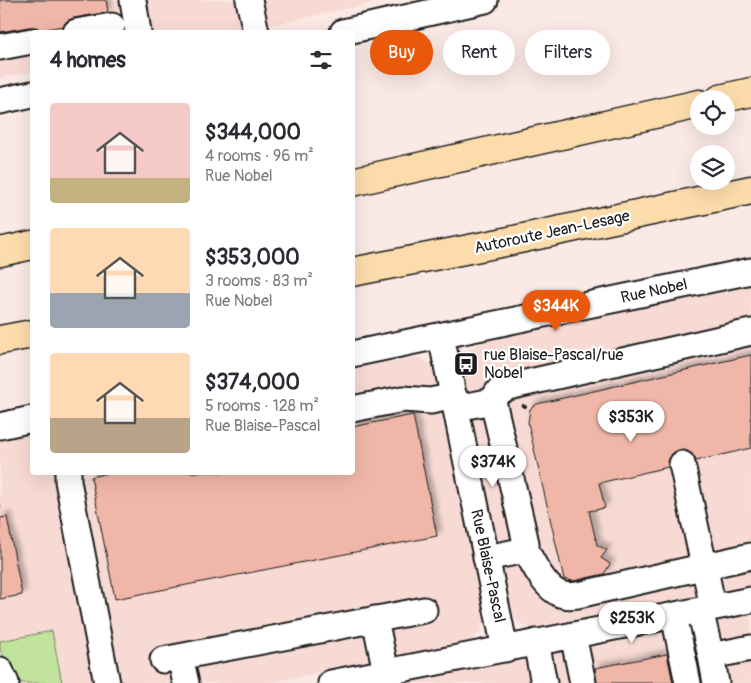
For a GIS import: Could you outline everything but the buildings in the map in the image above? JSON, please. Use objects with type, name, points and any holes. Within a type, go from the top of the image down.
[{"type":"highway","points":[[735,96],[751,92]]},
{"type":"highway","points":[[355,181],[690,106]]},
{"type":"highway","name":"Autoroute Jean-Lesage","points":[[355,271],[751,190]]},
{"type":"highway","points":[[0,252],[30,245]]},
{"type":"highway","points":[[0,340],[30,334]]},
{"type":"street","points":[[133,0],[138,30]]},
{"type":"street","points":[[249,0],[256,30]]},
{"type":"street","points":[[348,30],[400,10],[485,0]]},
{"type":"street","points":[[88,30],[112,26]]},
{"type":"street","points":[[0,47],[30,41]]},
{"type":"street","points":[[0,100],[30,94]]},
{"type":"street","name":"Rue Nobel","points":[[355,353],[751,271]]},
{"type":"street","points":[[751,332],[508,387],[497,393],[494,401],[526,550],[533,564],[551,589],[557,593],[564,595],[584,594],[751,556]]},
{"type":"street","name":"Rue Blaise-Pascal","points":[[441,336],[505,648]]},
{"type":"street","points":[[355,408],[403,399],[455,402],[494,401]]},
{"type":"street","points":[[0,426],[30,419]]},
{"type":"street","points":[[682,464],[704,567],[711,656],[716,683]]},
{"type":"street","points":[[68,475],[107,683]]},
{"type":"street","points":[[486,558],[526,550]]},
{"type":"street","points":[[332,683],[386,672],[435,673],[505,648],[751,600]]},
{"type":"street","points":[[186,683],[172,658],[424,610]]},
{"type":"street","points":[[674,615],[688,683]]},
{"type":"street","points":[[375,620],[386,672]]},
{"type":"street","points":[[573,635],[583,683]]},
{"type":"street","points":[[536,642],[544,683]]},
{"type":"street","points":[[711,656],[751,648]]},
{"type":"street","points":[[0,670],[6,683]]},
{"type":"shaded area","points":[[0,0],[386,0],[246,30],[30,30],[30,72],[0,78]]},
{"type":"shaded area","points":[[751,285],[751,587],[536,629],[519,622],[512,614],[508,603],[461,367],[462,358],[470,349],[481,342]]},
{"type":"shaded area","points":[[416,357],[423,359],[438,374],[485,612],[480,632],[472,640],[462,644],[267,683],[62,683],[52,631],[0,641],[0,438],[30,432],[30,475],[355,475],[355,369]]},
{"type":"shaded area","points":[[751,612],[751,683],[394,683]]},
{"type":"green space","points":[[52,631],[62,683],[18,683],[10,663],[0,651],[0,641]]},
{"type":"place","name":"rue Blaise-Pascal/rue Nobel","points":[[466,364]]}]
